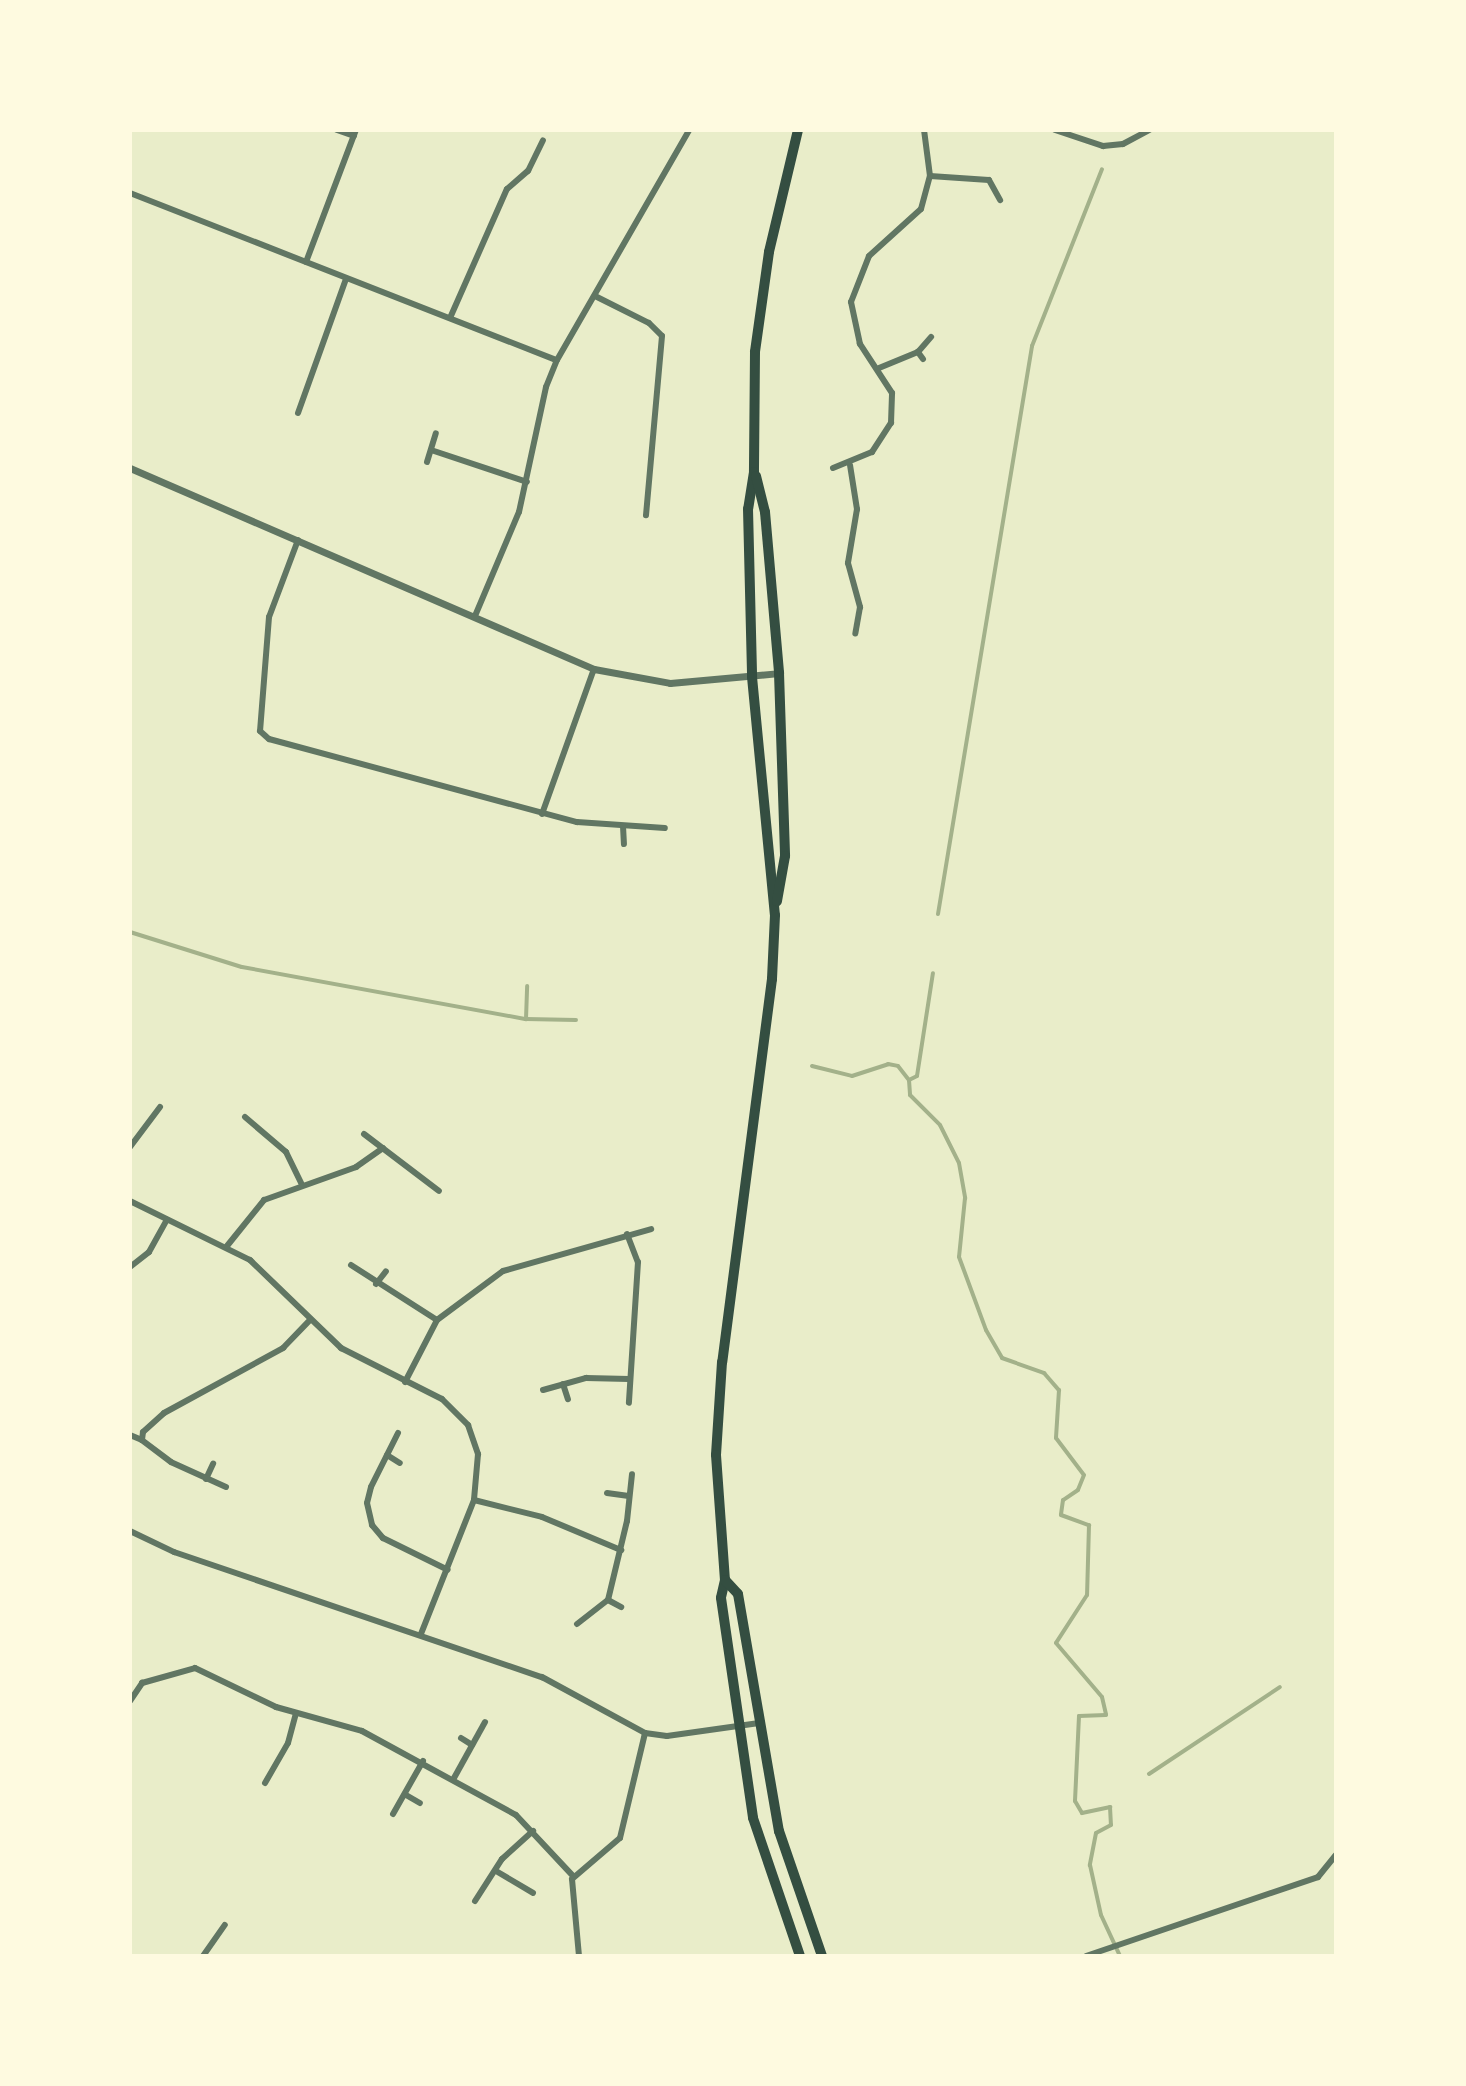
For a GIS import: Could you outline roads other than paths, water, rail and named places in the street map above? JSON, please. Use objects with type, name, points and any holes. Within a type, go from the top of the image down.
[{"type":"highway","points":[[775,915],[752,677],[748,509],[754,472],[755,352],[769,252],[798,130]]},
{"type":"highway","points":[[754,472],[765,512],[779,673],[785,856],[775,915],[772,979],[722,1362],[716,1455],[725,1580],[721,1598],[753,1818],[800,1956]]},
{"type":"highway","points":[[725,1580],[738,1594],[779,1831],[822,1956]]},
{"type":"street","points":[[306,262],[355,133],[337,130]]},
{"type":"street","points":[[475,616],[527,482],[546,387],[557,360],[689,130]]},
{"type":"street","points":[[833,468],[850,465],[877,447],[891,423],[892,393],[855,333],[852,293],[869,256],[921,209],[930,176],[924,130]]},
{"type":"street","points":[[1055,130],[1103,146],[1123,144],[1149,130]]},
{"type":"street","points":[[450,318],[507,189],[528,171],[543,140]]},
{"type":"street","points":[[930,176],[989,180],[1000,200]]},
{"type":"street","points":[[130,193],[557,360]]},
{"type":"street","points":[[298,413],[346,279]]},
{"type":"street","points":[[595,296],[649,323],[662,336],[646,515]]},
{"type":"street","points":[[879,368],[918,352],[931,337]]},
{"type":"street","points":[[918,352],[923,359]]},
{"type":"street","points":[[427,462],[436,433]]},
{"type":"street","points":[[431,450],[527,482]]},
{"type":"street","points":[[850,465],[857,509],[848,563],[860,607],[855,634]]},
{"type":"street","points":[[130,468],[594,669],[670,683],[779,673]]},
{"type":"street","points":[[298,540],[269,617],[260,731],[281,746],[542,814],[623,826],[665,828]]},
{"type":"street","points":[[542,814],[594,669]]},
{"type":"street","points":[[623,826],[624,844]]},
{"type":"street","points":[[130,1147],[160,1107]]},
{"type":"street","points":[[245,1117],[286,1152],[302,1185]]},
{"type":"street","points":[[364,1134],[439,1191]]},
{"type":"street","points":[[227,1246],[258,1205],[302,1185],[356,1167],[383,1148]]},
{"type":"street","points":[[130,1201],[227,1246],[265,1272],[310,1320],[348,1353],[450,1404],[468,1425],[478,1454],[474,1500],[421,1634]]},
{"type":"street","points":[[130,1267],[149,1252],[167,1220]]},
{"type":"street","points":[[405,1382],[437,1320],[503,1271],[651,1229]]},
{"type":"street","points":[[627,1234],[638,1262],[629,1403]]},
{"type":"street","points":[[351,1265],[376,1284],[437,1320]]},
{"type":"street","points":[[376,1284],[386,1271]]},
{"type":"street","points":[[142,1440],[164,1413],[254,1367],[283,1348],[310,1320]]},
{"type":"street","points":[[543,1390],[594,1377],[629,1379]]},
{"type":"street","points":[[563,1384],[568,1399]]},
{"type":"street","points":[[398,1433],[367,1503],[372,1525],[383,1538],[448,1570]]},
{"type":"street","points":[[130,1435],[206,1479],[226,1487]]},
{"type":"street","points":[[387,1455],[400,1463]]},
{"type":"street","points":[[206,1479],[213,1464]]},
{"type":"street","points":[[577,1624],[608,1600],[621,1550],[632,1474]]},
{"type":"street","points":[[607,1493],[629,1496]]},
{"type":"street","points":[[474,1500],[542,1517],[621,1550]]},
{"type":"street","points":[[130,1531],[174,1552],[542,1677],[645,1733],[667,1736],[759,1723]]},
{"type":"street","points":[[608,1600],[621,1607]]},
{"type":"street","points":[[130,1701],[150,1679],[195,1668],[296,1714],[362,1731],[454,1778],[533,1831],[573,1876],[579,1956]]},
{"type":"street","points":[[265,1783],[288,1743],[296,1714]]},
{"type":"street","points":[[454,1778],[485,1722]]},
{"type":"street","points":[[573,1876],[620,1838],[645,1733]]},
{"type":"street","points":[[461,1738],[472,1745]]},
{"type":"street","points":[[393,1814],[423,1761]]},
{"type":"street","points":[[406,1795],[420,1803]]},
{"type":"street","points":[[475,1901],[496,1871],[533,1831]]},
{"type":"street","points":[[1086,1956],[1318,1877],[1336,1855]]},
{"type":"street","points":[[496,1871],[533,1893]]},
{"type":"street","points":[[203,1956],[225,1925]]},
{"type":"waterway","points":[[938,914],[1032,346],[1102,169]]},
{"type":"waterway","points":[[130,932],[242,967],[526,1019],[576,1020]]},
{"type":"waterway","points":[[909,1080],[917,1076],[933,973]]},
{"type":"waterway","points":[[526,1019],[527,986]]},
{"type":"waterway","points":[[812,1066],[852,1076],[888,1064],[898,1066],[909,1080],[910,1095],[940,1125],[959,1163],[965,1198],[959,1257],[986,1330],[1002,1358],[1044,1373],[1059,1390],[1056,1438],[1084,1475],[1078,1490],[1063,1500],[1061,1515],[1089,1525],[1087,1595],[1056,1643],[1102,1697],[1106,1715],[1079,1716],[1075,1801],[1082,1813],[1110,1807],[1111,1825],[1096,1833],[1090,1865],[1101,1915],[1120,1956]]},
{"type":"waterway","points":[[1149,1774],[1280,1687]]}]
